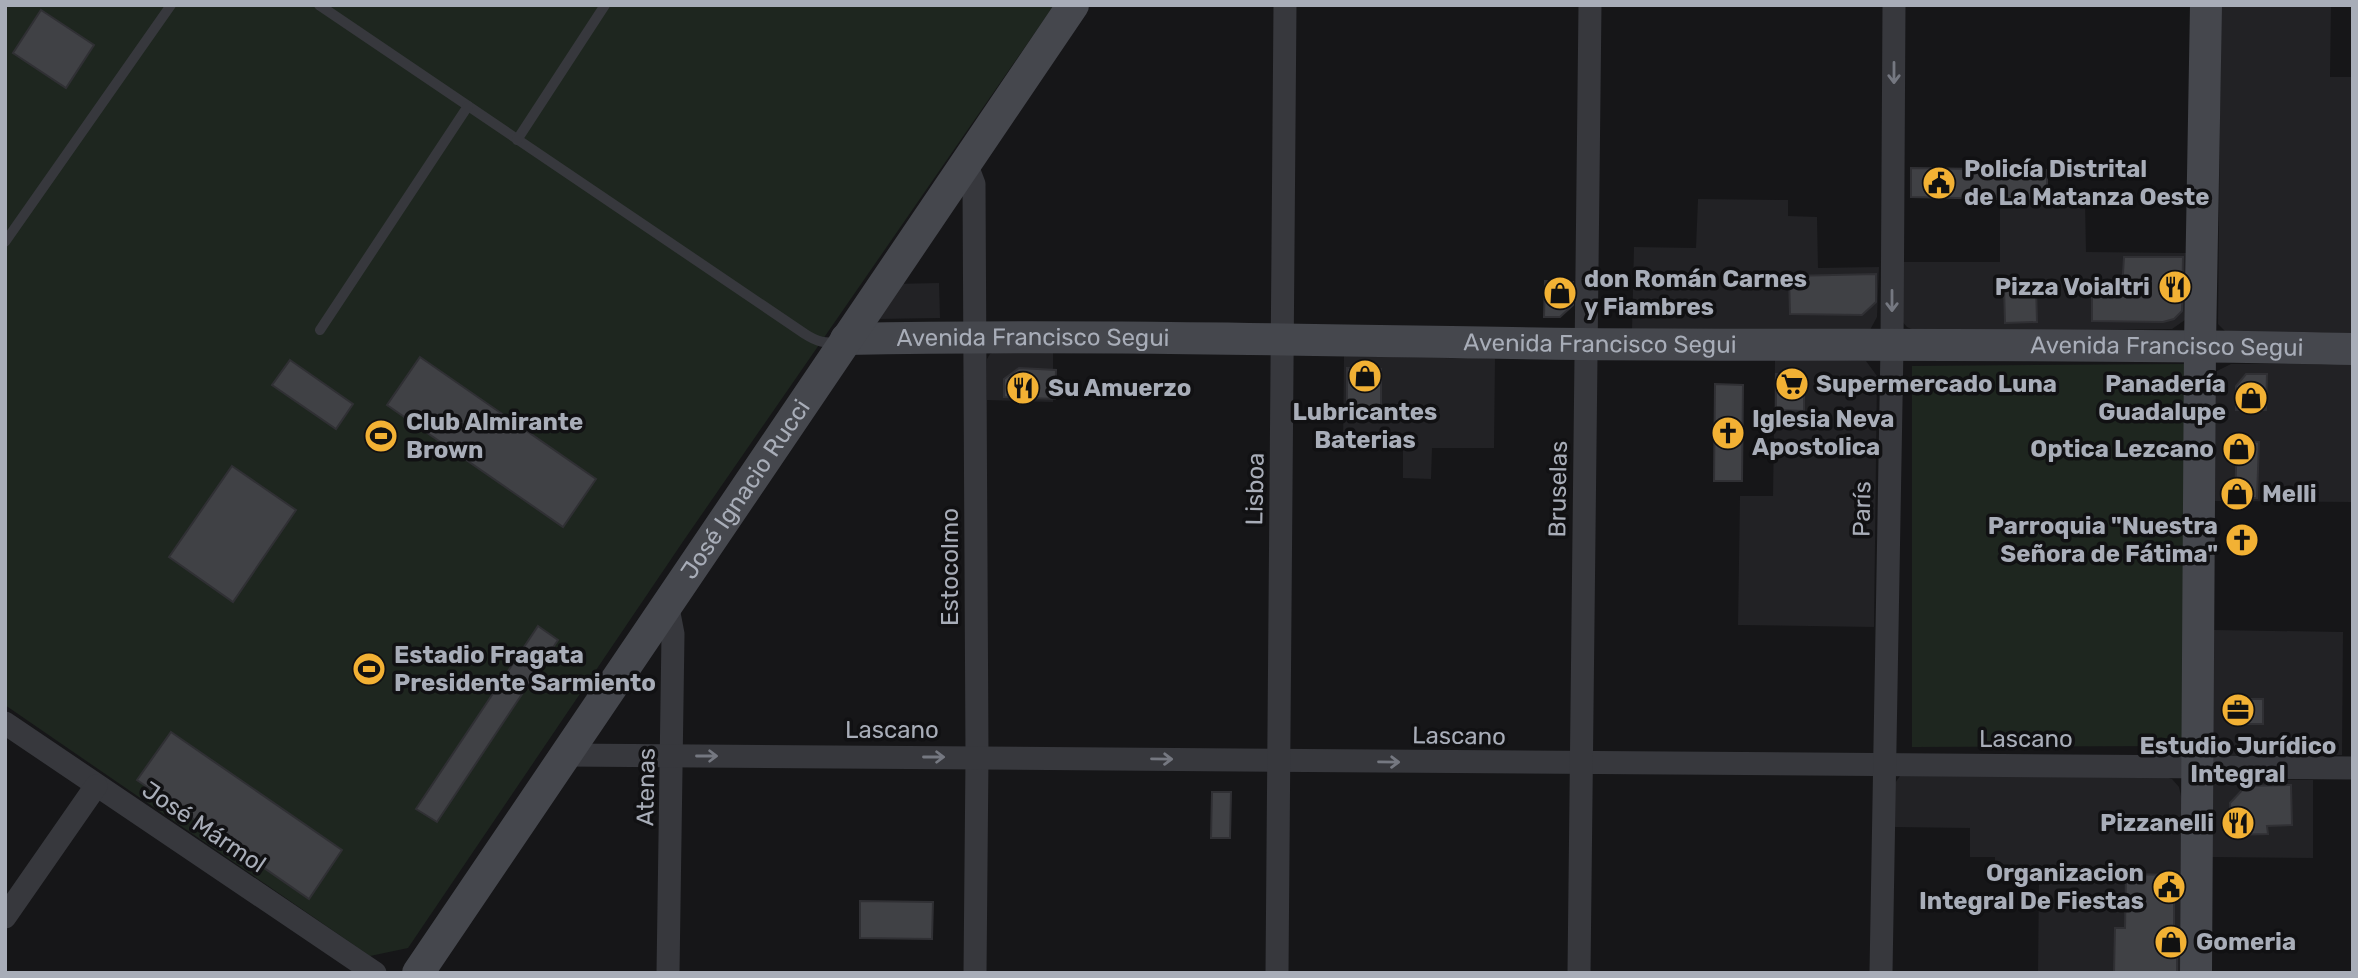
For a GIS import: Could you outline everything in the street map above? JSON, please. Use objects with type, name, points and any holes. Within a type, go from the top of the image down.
[{"type":"street","name":"José Ignacio Rucci","points":[[418,973],[1073,5]]},
{"type":"street","name":"Lisboa","points":[[1276,973],[1285,5]]},
{"type":"street","name":"Bruselas","points":[[1579,973],[1590,5]]},
{"type":"street","name":"París","points":[[1881,973],[1892,346],[1894,5]]},
{"type":"street","points":[[2196,973],[2200,346],[2206,5]]},
{"type":"street","name":"Estocolmo","points":[[966,163],[974,184],[976,337],[975,973]]},
{"type":"street","name":"Avenida Francisco Segui","points":[[846,339],[976,337],[2353,349]]},
{"type":"street","name":"Atenas","points":[[667,603],[673,634],[668,973]]},
{"type":"street","name":"José Mármol","points":[[5,723],[375,973]]},
{"type":"street","name":"Lascano","points":[[565,755],[2353,768]]},
{"type":"street","points":[[5,917],[96,786]]},
{"type":"lane","points":[[5,242],[171,5]]},
{"type":"lane","points":[[319,5],[804,334],[817,341],[831,343],[846,339]]},
{"type":"lane","points":[[517,140],[605,5]]},
{"type":"lane","points":[[320,330],[468,106]]},
{"type":"shaded area","name":"Club Almirante Brown","points":[[5,5],[1054,5],[684,540],[408,948],[370,956],[5,705]]},
{"type":"shaded area","points":[[2221,5],[2331,5],[2330,77],[2353,77],[2353,334],[2226,332],[2218,324]]},
{"type":"shaded area","points":[[1698,199],[1788,200],[1788,216],[1817,217],[1818,268],[1879,267],[1877,317],[1870,330],[1632,331],[1634,247],[1696,248]]},
{"type":"shaded area","points":[[2000,200],[2085,200],[2086,252],[2188,253],[2185,320],[2172,329],[1918,332],[1907,327],[1899,318],[1899,262],[2000,262]]},
{"type":"shaded area","points":[[939,283],[940,318],[877,319],[892,284]]},
{"type":"shaded area","points":[[1053,350],[1053,402],[987,400],[987,359],[990,354]]},
{"type":"shaded area","points":[[1344,356],[1495,359],[1494,448],[1432,448],[1431,479],[1403,478],[1403,448],[1343,447]]},
{"type":"shaded area","points":[[1775,360],[1866,361],[1877,376],[1874,627],[1738,625],[1740,496],[1773,496]]},
{"type":"shaded area","points":[[2186,364],[2185,746],[1912,747],[1912,366]]},
{"type":"shaded area","points":[[2231,364],[2353,364],[2353,502],[2215,501],[2214,380],[2217,371]]},
{"type":"shaded area","points":[[2214,630],[2343,632],[2342,755],[2222,755],[2215,751],[2210,743]]},
{"type":"shaded area","points":[[1900,776],[2161,776],[2172,779],[2179,787],[2182,800],[2180,973],[2038,973],[2039,877],[1995,876],[1995,857],[1970,857],[1970,828],[1894,827],[1895,783]]},
{"type":"shaded area","points":[[2220,779],[2313,780],[2313,858],[2212,857],[2212,786]]},
{"type":"building","points":[[41,10],[94,45],[66,88],[13,53]]},
{"type":"building","points":[[1911,168],[2047,170],[2047,200],[1911,197]]},
{"type":"building","points":[[2124,257],[2183,257],[2182,311],[2174,319],[2163,322],[2092,321],[2092,288],[2122,289]]},
{"type":"building","points":[[1876,274],[1876,302],[1862,315],[1790,314],[1789,276]]},
{"type":"building","name":"don Román Carnes y Fiambres","points":[[1545,281],[1573,282],[1573,305],[1560,317],[1544,317]]},
{"type":"building","points":[[2036,285],[2037,322],[2005,323],[2004,286]]},
{"type":"building","points":[[420,357],[596,479],[563,527],[387,405]]},
{"type":"building","points":[[290,360],[353,404],[336,429],[272,385]]},
{"type":"building","name":"Su Amuerzo","points":[[1019,368],[1056,370],[1055,399],[1004,397],[1004,379]]},
{"type":"building","points":[[1347,368],[1381,369],[1381,416],[1347,416]]},
{"type":"building","points":[[1776,374],[1804,375],[1804,411],[1776,410]]},
{"type":"building","name":"Panadería Guadalupe","points":[[2246,374],[2267,374],[2266,410],[2236,410],[2236,386]]},
{"type":"building","name":"Iglesia Neva Apostolica","points":[[1715,384],[1743,385],[1742,481],[1714,481]]},
{"type":"building","points":[[2237,440],[2259,442],[2257,498],[2235,498]]},
{"type":"building","points":[[232,466],[296,510],[233,602],[169,557]]},
{"type":"building","points":[[538,626],[558,640],[437,822],[416,809]]},
{"type":"building","points":[[2233,699],[2263,699],[2263,724],[2233,724]]},
{"type":"building","points":[[171,732],[342,850],[309,899],[137,780]]},
{"type":"building","points":[[2291,785],[2292,825],[2267,826],[2268,834],[2231,835],[2230,803],[2246,786]]},
{"type":"building","points":[[1212,792],[1231,792],[1230,838],[1211,838]]},
{"type":"building","points":[[2126,874],[2174,875],[2177,973],[2114,973],[2115,928],[2125,928]]},
{"type":"building","points":[[860,901],[933,902],[932,939],[860,938]]},
{"type":"place","name":"Policía Distrital de La Matanza Oeste","points":[[1939,183]]},
{"type":"place","name":"Pizza Voialtri","points":[[2175,287]]},
{"type":"place","name":"don Román Carnes y Fiambres","points":[[1560,293]]},
{"type":"place","name":"Lubricantes Baterias","points":[[1365,376]]},
{"type":"place","name":"Supermercado Luna","points":[[1792,384]]},
{"type":"place","name":"Su Amuerzo","points":[[1023,388]]},
{"type":"place","name":"Panadería Guadalupe","points":[[2251,398]]},
{"type":"place","name":"Iglesia Neva Apostolica","points":[[1728,433]]},
{"type":"place","name":"Club Almirante Brown","points":[[381,436]]},
{"type":"place","name":"Optica Lezcano","points":[[2239,449]]},
{"type":"place","name":"Melli","points":[[2237,494]]},
{"type":"place","name":"Parroquia \"Nuestra Señora de Fátima\"","points":[[2242,540]]},
{"type":"place","name":"Estadio Fragata Presidente Sarmiento","points":[[369,669]]},
{"type":"place","name":"Estudio Jurídico Integral","points":[[2238,710]]},
{"type":"place","name":"Pizzanelli","points":[[2238,823]]},
{"type":"place","name":"Organizacion Integral De Fiestas","points":[[2169,887]]},
{"type":"place","name":"Gomeria","points":[[2171,942]]}]
